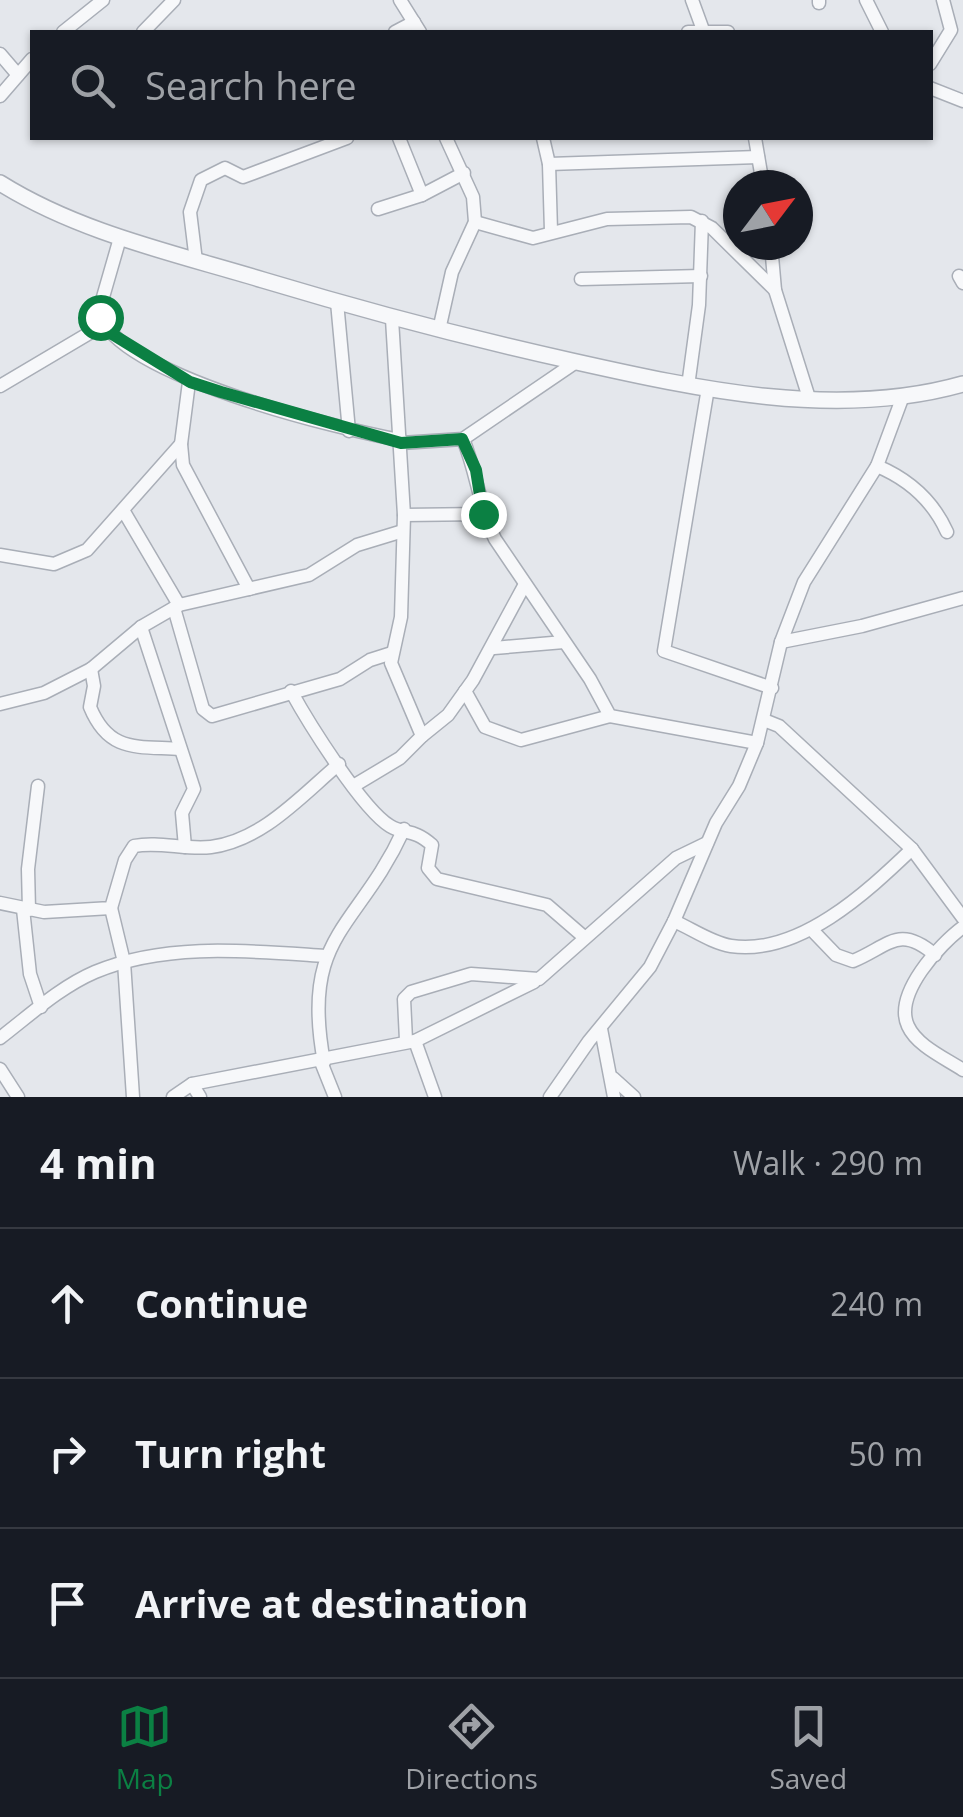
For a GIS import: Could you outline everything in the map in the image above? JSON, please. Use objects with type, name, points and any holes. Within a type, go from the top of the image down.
[{"type":"street","points":[[66,30],[103,0]]},
{"type":"street","points":[[146,30],[174,0]]},
{"type":"street","points":[[400,0],[417,27]]},
{"type":"street","points":[[692,0],[703,30]]},
{"type":"street","points":[[866,0],[881,30]]},
{"type":"street","points":[[933,59],[952,30],[943,0]]},
{"type":"street","points":[[0,54],[18,75]]},
{"type":"street","points":[[0,96],[30,61]]},
{"type":"street","points":[[933,89],[963,101]]},
{"type":"street","points":[[196,260],[190,212],[201,180],[225,168],[244,177],[342,140]]},
{"type":"street","points":[[400,140],[422,195]]},
{"type":"street","points":[[439,330],[452,272],[475,222],[464,173],[447,140]]},
{"type":"street","points":[[543,140],[549,164],[552,231]]},
{"type":"street","points":[[755,140],[760,170]]},
{"type":"street","points":[[549,164],[758,157]]},
{"type":"street","points":[[378,209],[422,195],[464,173]]},
{"type":"street","points":[[0,183],[120,238],[392,319],[688,386],[809,398],[920,396],[963,384]]},
{"type":"street","points":[[475,222],[533,238],[607,219],[675,216],[702,221],[776,290]]},
{"type":"street","points":[[688,386],[701,276],[702,221]]},
{"type":"street","points":[[120,238],[99,311],[103,324],[190,382],[349,431],[401,441],[462,439],[576,362]]},
{"type":"street","points":[[773,260],[776,290],[809,398]]},
{"type":"street","points":[[581,279],[701,276]]},
{"type":"street","points":[[337,302],[349,431]]},
{"type":"street","points":[[392,319],[404,514],[401,617],[392,653],[392,672],[422,736]]},
{"type":"street","points":[[0,386],[103,324]]},
{"type":"street","points":[[190,382],[181,444],[186,474],[249,589]]},
{"type":"street","points":[[708,388],[664,651],[772,688]]},
{"type":"street","points":[[550,1097],[650,967],[674,921],[707,843],[758,743],[781,642],[804,582],[877,466],[903,396]]},
{"type":"street","points":[[462,439],[476,470],[483,514],[610,716]]},
{"type":"street","points":[[0,555],[38,564],[72,558],[86,550],[181,444]]},
{"type":"street","points":[[877,466],[898,475],[922,496],[938,512],[947,532]]},
{"type":"street","points":[[123,510],[177,606],[206,714],[248,708],[291,690],[340,678],[370,660],[392,653]]},
{"type":"street","points":[[404,514],[483,514]]},
{"type":"street","points":[[0,704],[44,693],[90,669],[141,627],[177,606],[309,576],[357,545],[403,531]]},
{"type":"street","points":[[355,785],[400,758],[448,715],[494,648],[525,584]]},
{"type":"street","points":[[781,642],[862,626],[963,598]]},
{"type":"street","points":[[141,627],[194,789],[182,812],[185,848]]},
{"type":"street","points":[[494,648],[564,642]]},
{"type":"street","points":[[90,669],[94,686],[90,708],[108,739],[124,745],[180,749]]},
{"type":"street","points":[[291,690],[355,785],[390,826],[417,832],[432,845],[428,868],[437,878],[548,906],[584,937]]},
{"type":"street","points":[[465,692],[485,728],[520,740],[610,716],[758,743]]},
{"type":"street","points":[[764,720],[779,726],[912,849],[963,918]]},
{"type":"street","points":[[134,1097],[124,962],[111,908],[125,860],[134,846],[211,847],[251,835],[340,764]]},
{"type":"street","points":[[38,786],[26,909],[30,974],[41,1007]]},
{"type":"street","points":[[335,1097],[322,1062],[316,999],[326,956],[334,936],[386,868],[404,829]]},
{"type":"street","points":[[173,1097],[192,1084],[322,1062],[410,1041],[552,970],[584,937],[676,858],[707,843]]},
{"type":"street","points":[[674,921],[733,946],[784,940],[811,928],[912,849]]},
{"type":"street","points":[[0,903],[26,909],[111,908]]},
{"type":"street","points":[[811,928],[836,954],[853,961],[902,938],[914,940],[935,956]]},
{"type":"street","points":[[963,928],[935,956],[907,999],[904,1014],[916,1038],[963,1070]]},
{"type":"street","points":[[0,1038],[93,973],[124,962],[178,953],[326,956]]},
{"type":"street","points":[[435,1097],[410,1041],[404,1000],[411,992],[471,974],[512,975],[534,982]]},
{"type":"street","points":[[601,1028],[614,1078],[614,1097]]},
{"type":"street","points":[[0,1069],[18,1097]]},
{"type":"street","points":[[614,1078],[634,1097]]},
{"type":"street","points":[[192,1084],[200,1097]]},
{"type":"route","points":[[100,317],[112,334],[190,382],[401,443],[462,439],[476,470],[476,493],[483,514]]}]
